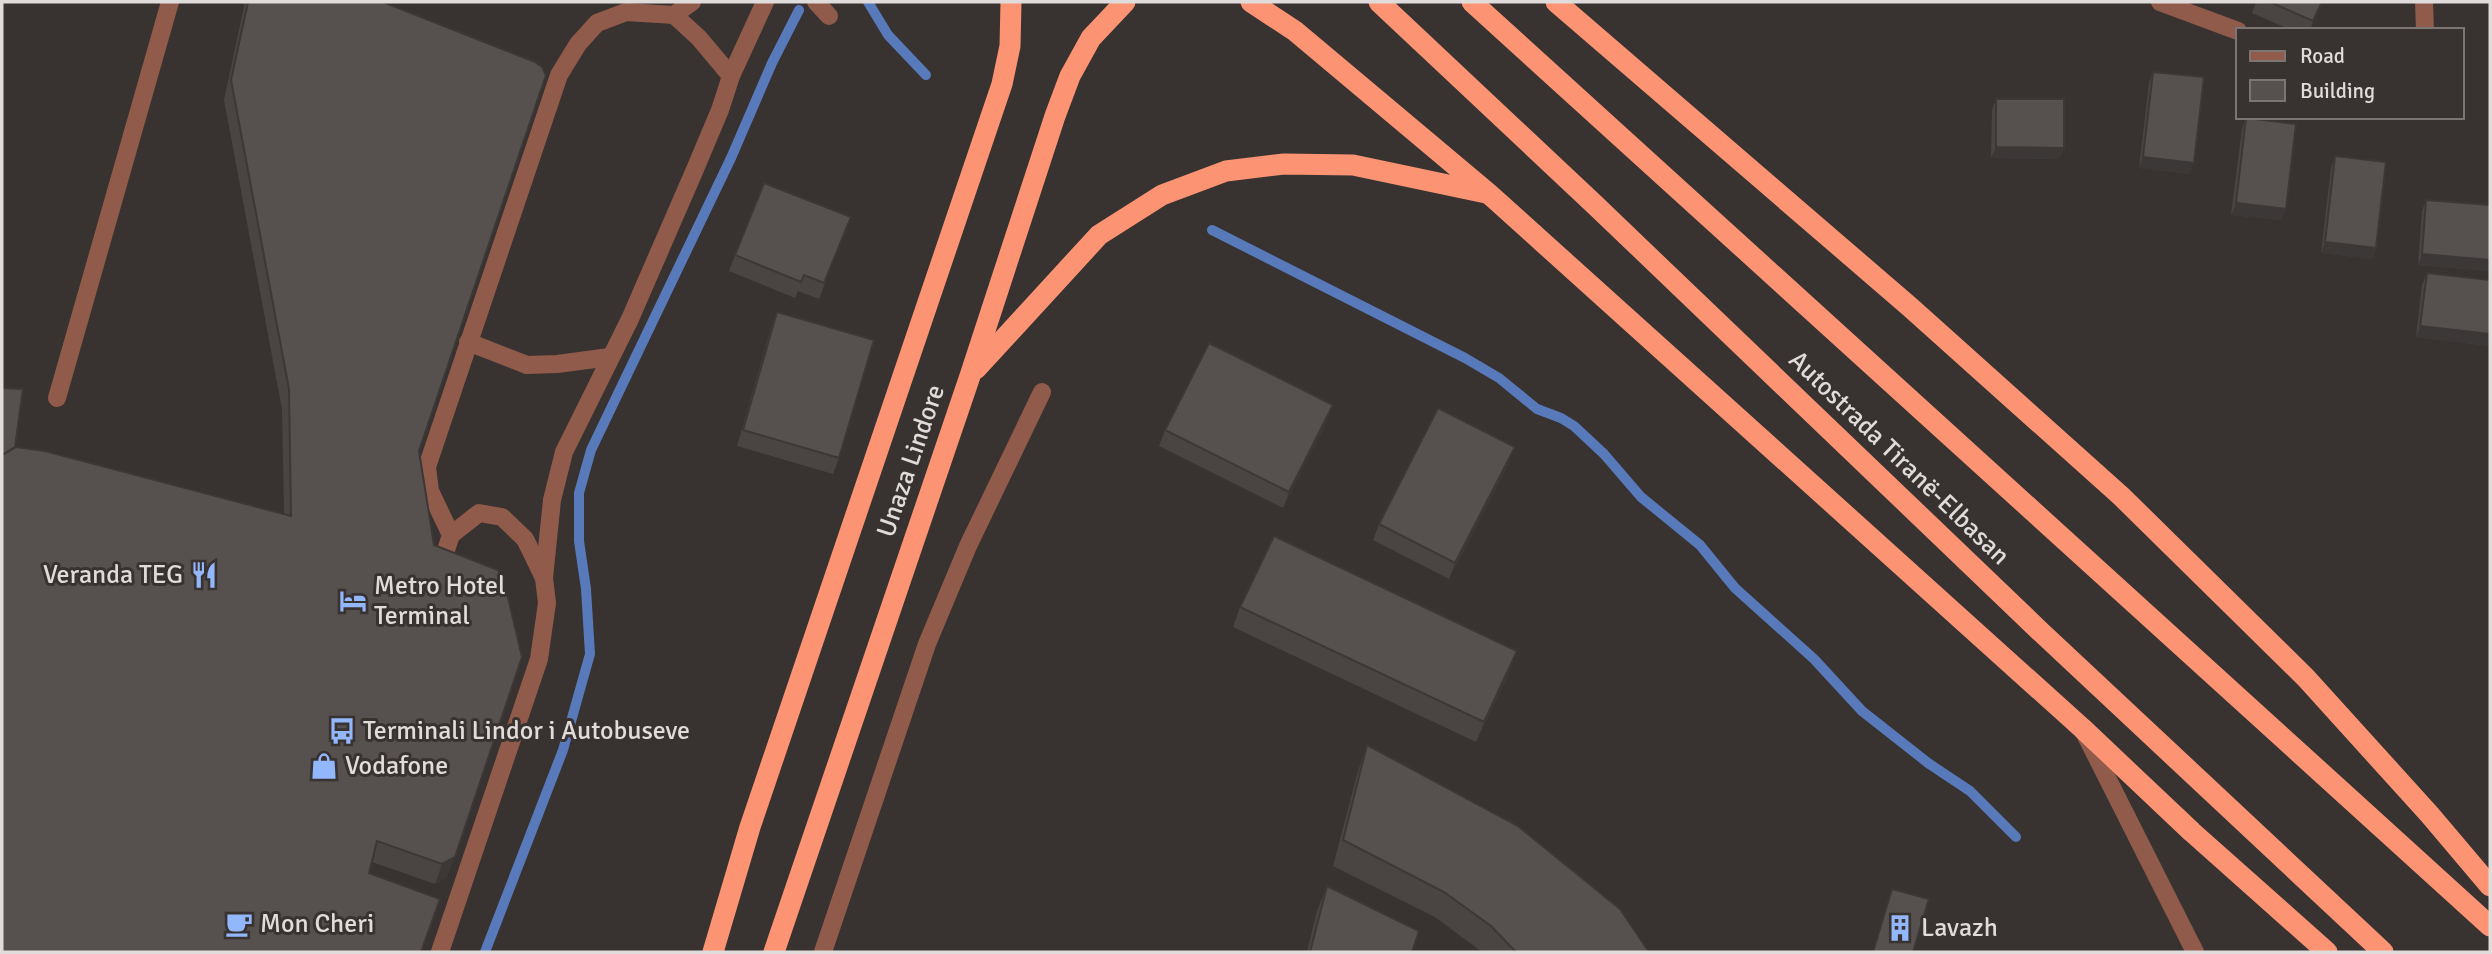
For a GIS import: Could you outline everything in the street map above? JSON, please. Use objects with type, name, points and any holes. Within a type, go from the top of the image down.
[{"type":"highway","name":"Unaza Lindore","points":[[713,952],[750,827],[1002,83],[1010,47],[1011,2]]},
{"type":"highway","name":"Unaza Lindore","points":[[774,952],[970,376],[1055,116],[1070,76],[1091,38],[1125,2]]},
{"type":"highway","points":[[1251,2],[1295,31],[1488,193],[2082,727],[2192,832],[2327,952]]},
{"type":"highway","name":"Autostrada Tiranë-Elbasan","points":[[1379,2],[2052,643],[2384,952]]},
{"type":"highway","name":"Autostrada Tiranë-Elbasan","points":[[1472,2],[2490,926]]},
{"type":"highway","points":[[1556,2],[1910,307],[2121,496],[2306,678],[2430,815],[2490,886]]},
{"type":"highway","points":[[970,376],[1099,235],[1162,195],[1226,172],[1284,164],[1353,165],[1488,193]]},
{"type":"street","points":[[57,398],[170,2]]},
{"type":"street","points":[[674,15],[692,2]]},
{"type":"street","points":[[440,952],[539,659],[547,603],[544,578],[552,499],[565,453],[630,319],[694,174],[731,76],[765,2]]},
{"type":"street","points":[[816,2],[829,16]]},
{"type":"street","points":[[2160,2],[2236,30]]},
{"type":"street","points":[[2424,2],[2426,28]]},
{"type":"street","points":[[451,535],[430,491],[427,467],[559,75],[578,44],[597,23],[626,12],[674,15],[699,38],[731,76]]},
{"type":"street","points":[[468,342],[527,365],[610,357]]},
{"type":"street","points":[[823,952],[927,644],[968,546],[1042,392]]},
{"type":"street","points":[[439,570],[451,535],[479,513],[502,517],[525,539],[544,578]]},
{"type":"street","points":[[2082,727],[2195,952]]},
{"type":"building","points":[[248,2],[383,2],[535,62],[542,67],[546,75],[419,451],[434,545],[498,570],[503,576],[522,657],[455,857],[442,864],[377,841],[369,873],[440,899],[421,952],[2,952],[2,455],[16,447],[45,451],[291,516],[289,389],[231,80]]},
{"type":"building","points":[[2270,2],[2322,2],[2313,21]]},
{"type":"building","points":[[2153,72],[2204,77],[2194,163],[2143,157]]},
{"type":"building","points":[[1996,99],[2064,99],[2064,148],[1996,147]]},
{"type":"building","points":[[2246,119],[2296,124],[2286,209],[2236,203]]},
{"type":"building","points":[[2335,156],[2386,162],[2376,248],[2325,242]]},
{"type":"building","points":[[764,183],[851,217],[824,283],[804,275],[801,282],[735,255]]},
{"type":"building","points":[[2426,200],[2490,205],[2490,260],[2422,254]]},
{"type":"building","points":[[2427,273],[2490,280],[2490,334],[2420,326]]},
{"type":"building","points":[[777,312],[874,340],[839,458],[743,430]]},
{"type":"building","points":[[1209,343],[1333,405],[1289,492],[1165,430]]},
{"type":"building","points":[[2,388],[23,389],[15,447],[2,455]]},
{"type":"building","points":[[1438,408],[1515,447],[1455,563],[1379,524]]},
{"type":"building","points":[[1274,536],[1517,651],[1484,722],[1240,607]]},
{"type":"building","points":[[1367,745],[1518,826],[1620,909],[1649,952],[1516,952],[1491,926],[1444,892],[1343,840]]},
{"type":"building","points":[[1327,886],[1419,931],[1412,952],[1310,952]]},
{"type":"building","name":"Lavazh","points":[[1892,889],[1929,899],[1913,952],[1873,952]]},
{"type":"waterway","points":[[868,2],[888,35],[926,75]]},
{"type":"waterway","points":[[485,952],[563,750],[590,654],[586,589],[579,541],[579,493],[591,450],[799,10]]},
{"type":"waterway","points":[[1212,230],[1465,358],[1499,378],[1537,409],[1574,426],[1604,454],[1641,497],[1700,545],[1735,588],[1814,659],[1862,711],[1928,763],[1970,791],[2016,837]]},
{"type":"place","name":"Veranda TEG","points":[[204,575]]},
{"type":"place","name":"Metro Hotel Terminal","points":[[353,601]]},
{"type":"place","name":"Terminali Lindor i Autobuseve","points":[[342,731]]},
{"type":"place","name":"Vodafone","points":[[324,766]]},
{"type":"place","name":"Mon Cheri","points":[[239,924]]},
{"type":"place","name":"Lavazh","points":[[1900,928]]}]
